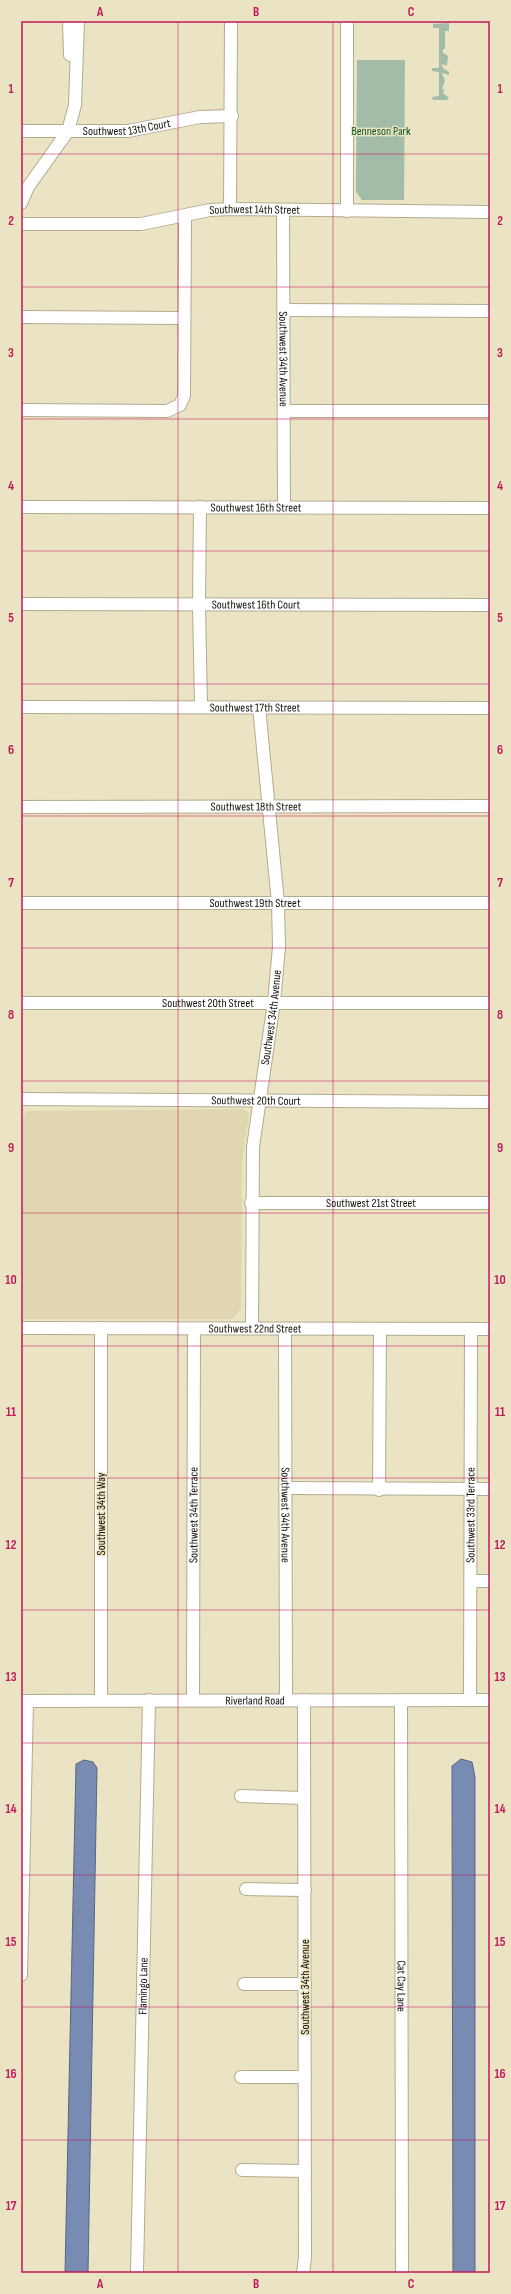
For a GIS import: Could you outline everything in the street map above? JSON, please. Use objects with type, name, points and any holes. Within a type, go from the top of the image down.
[{"type":"street","points":[[69,21],[70,58],[77,68]]},
{"type":"street","points":[[21,203],[28,187],[68,131],[74,105],[77,68],[78,21]]},
{"type":"street","points":[[230,209],[232,116],[231,21]]},
{"type":"street","points":[[347,21],[347,211]]},
{"type":"street","name":"Southwest 13th Court","points":[[21,131],[128,131],[200,117],[232,116]]},
{"type":"street","name":"Southwest 14th Street","points":[[21,224],[141,224],[185,217],[210,210],[230,209],[490,212]]},
{"type":"street","name":"Southwest 34th Avenue","points":[[283,210],[284,507]]},
{"type":"street","points":[[21,410],[167,411],[180,405],[184,396],[185,217]]},
{"type":"street","points":[[284,310],[490,311]]},
{"type":"street","points":[[21,317],[184,318]]},
{"type":"street","points":[[284,410],[490,412]]},
{"type":"street","name":"Southwest 16th Street","points":[[21,507],[490,508]]},
{"type":"street","points":[[200,507],[199,604],[201,706]]},
{"type":"street","name":"Southwest 16th Court","points":[[21,604],[490,605]]},
{"type":"street","name":"Southwest 17th Street","points":[[21,707],[201,706],[490,708]]},
{"type":"street","name":"Southwest 34th Avenue","points":[[252,1328],[251,1203],[253,1147],[274,1002],[279,946],[278,903],[270,806],[259,707]]},
{"type":"street","name":"Southwest 18th Street","points":[[21,807],[490,806]]},
{"type":"street","name":"Southwest 19th Street","points":[[21,903],[490,903]]},
{"type":"street","name":"Southwest 20th Street","points":[[21,1003],[490,1003]]},
{"type":"street","name":"Southwest 20th Court","points":[[21,1099],[490,1102]]},
{"type":"street","name":"Southwest 21st Street","points":[[251,1203],[490,1203]]},
{"type":"street","name":"Southwest 22nd Street","points":[[21,1328],[490,1329]]},
{"type":"street","name":"Southwest 34th Way","points":[[101,1328],[101,1700]]},
{"type":"street","name":"Southwest 34th Terrace","points":[[194,1329],[194,1700]]},
{"type":"street","name":"Southwest 34th Avenue","points":[[286,1329],[286,1700]]},
{"type":"street","points":[[379,1490],[380,1329]]},
{"type":"street","name":"Southwest 33rd Terrace","points":[[470,1700],[471,1329]]},
{"type":"street","points":[[285,1488],[379,1490],[490,1489]]},
{"type":"street","points":[[471,1581],[490,1581]]},
{"type":"street","name":"Flamingo Lane","points":[[137,2273],[149,1700]]},
{"type":"street","name":"Southwest 34th Avenue","points":[[303,2273],[305,2170],[304,1700]]},
{"type":"street","name":"Cat Cay Lane","points":[[402,1700],[402,2272]]},
{"type":"street","name":"Riverland Road","points":[[24,1701],[490,1700]]},
{"type":"street","points":[[21,1975],[24,1701]]},
{"type":"street","points":[[241,1796],[304,1798]]},
{"type":"street","points":[[246,1889],[305,1890]]},
{"type":"street","points":[[244,1984],[305,1984]]},
{"type":"street","points":[[241,2077],[305,2077]]},
{"type":"street","points":[[242,2170],[305,2170]]},
{"type":"shaded area","points":[[244,1109],[249,1114],[242,1163],[241,1309],[232,1319],[24,1319],[21,1315],[21,1118],[28,1111]]},
{"type":"green space","points":[[449,23],[449,31],[445,31],[445,49],[443,49],[443,53],[448,56],[447,66],[442,64],[443,68],[449,72],[449,75],[442,73],[445,81],[442,88],[444,90],[443,93],[449,98],[447,100],[433,100],[432,97],[439,96],[439,72],[432,71],[432,68],[439,68],[439,28],[433,28],[433,24]]},
{"type":"green space","name":"Benneson Park","points":[[357,60],[405,60],[404,200],[362,200],[356,192]]},
{"type":"water","points":[[461,1759],[472,1762],[475,1777],[475,2273],[453,2273],[452,1766]]},
{"type":"water","points":[[84,1760],[93,1762],[97,1768],[88,2273],[65,2273],[76,1764]]}]
